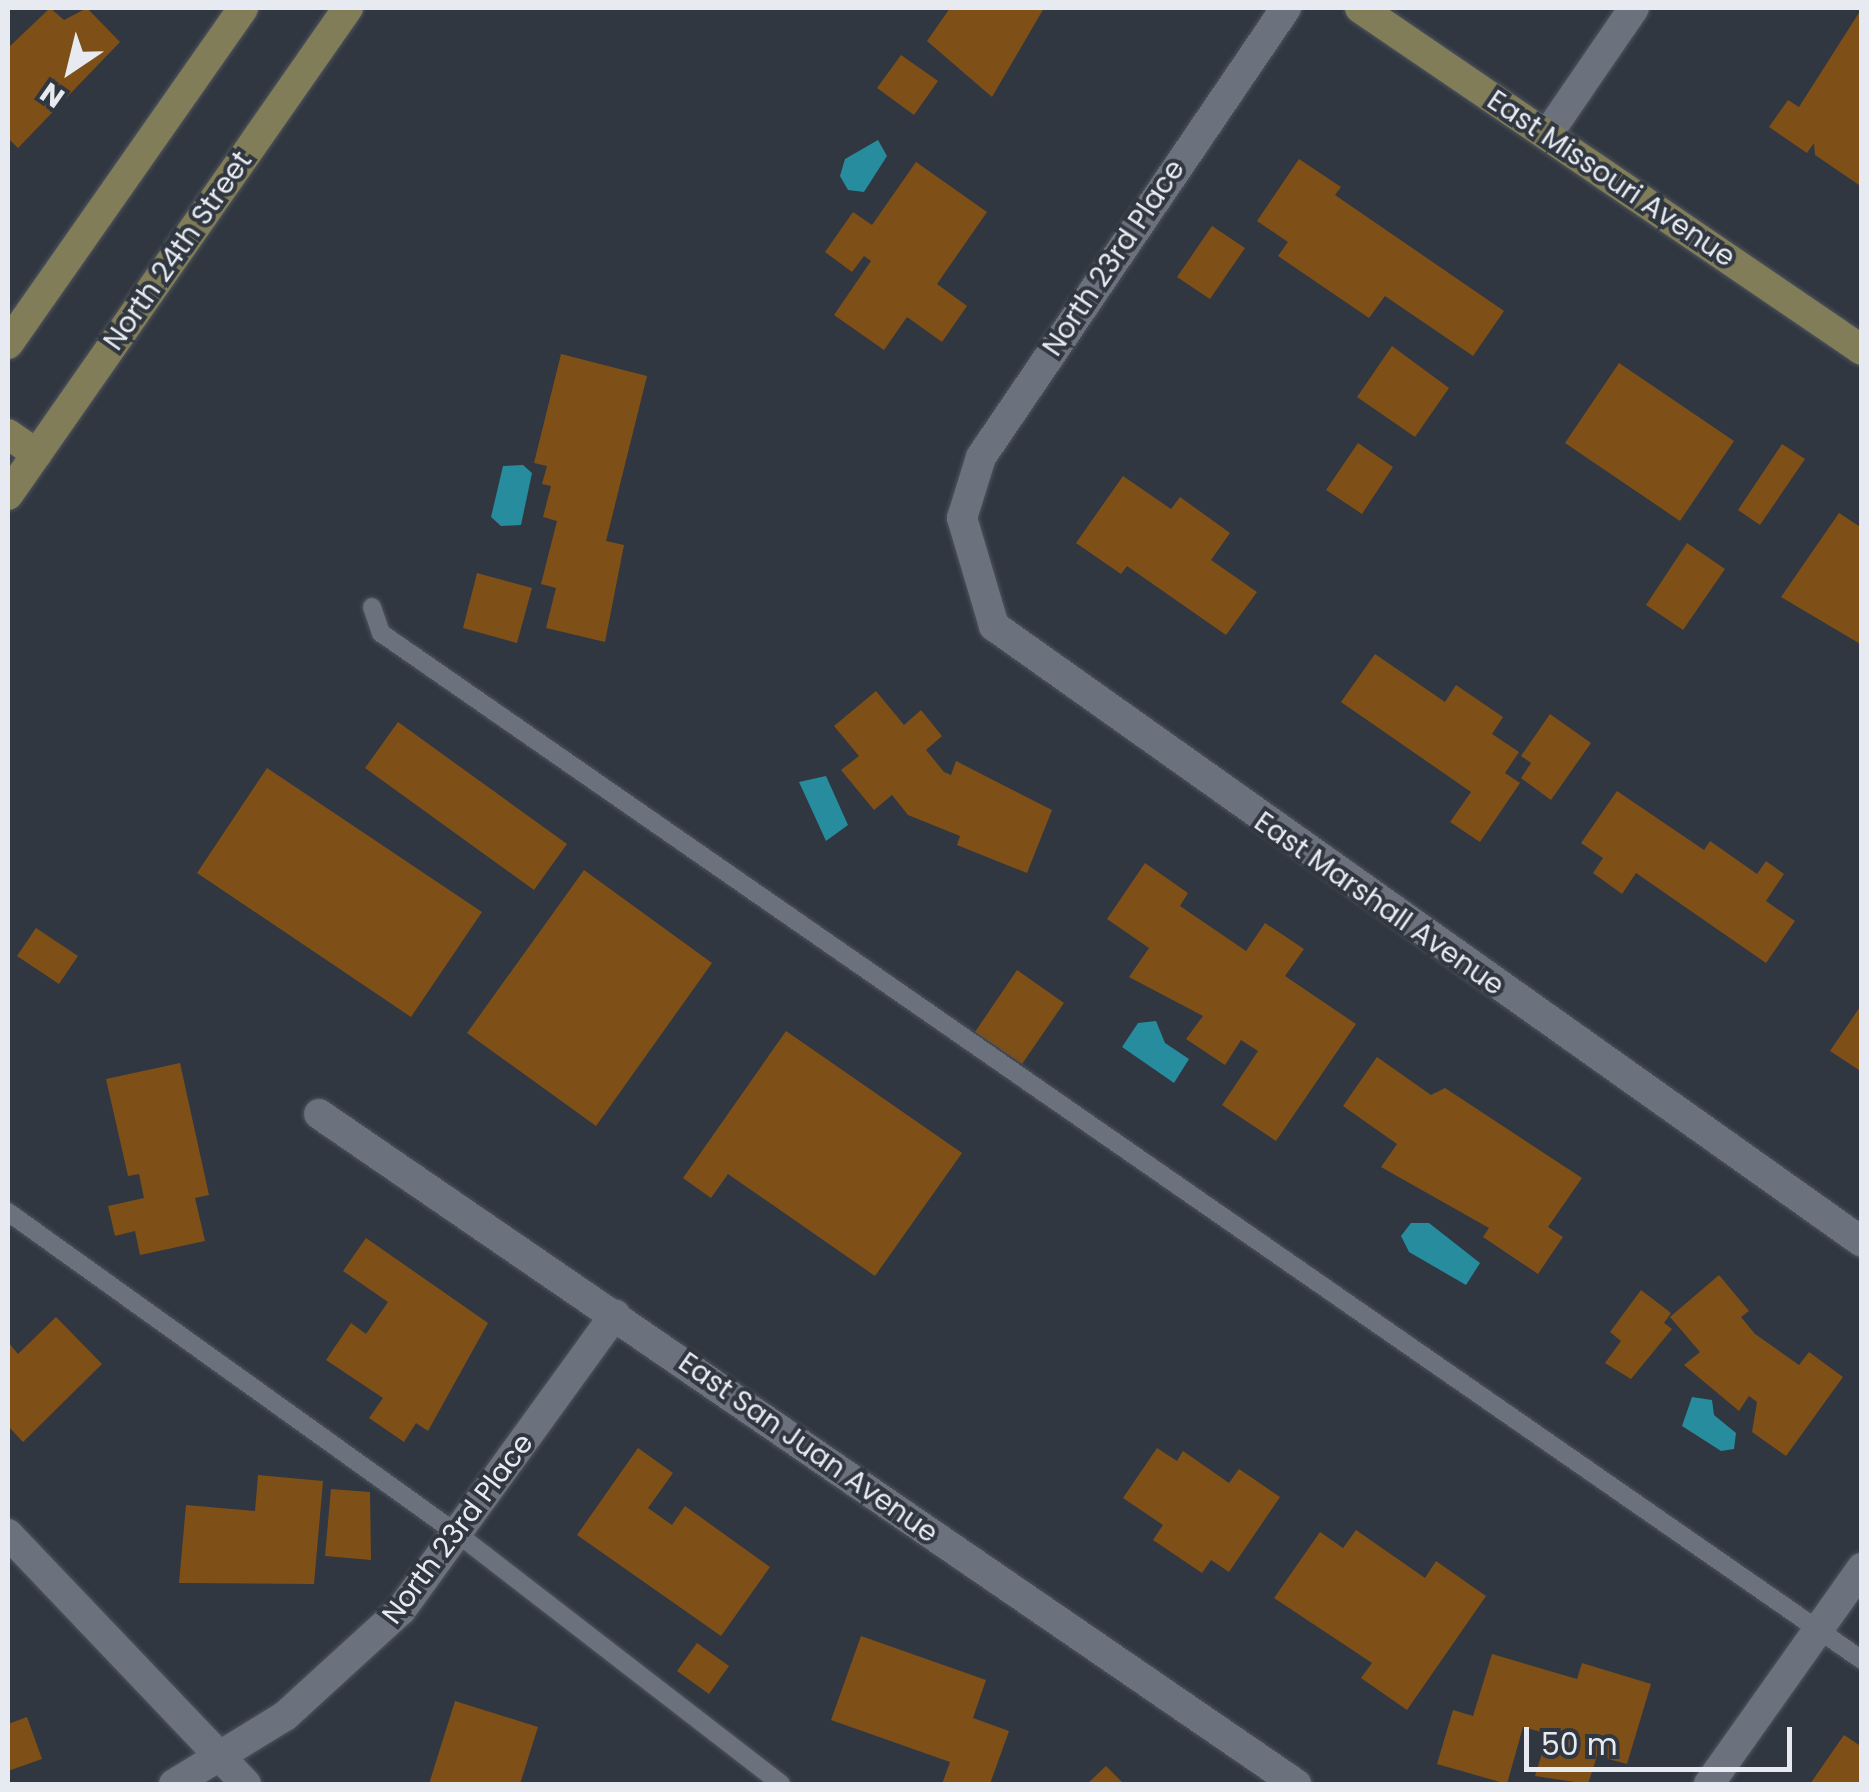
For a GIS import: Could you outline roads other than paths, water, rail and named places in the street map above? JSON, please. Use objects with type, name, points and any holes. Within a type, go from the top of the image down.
[{"type":"main road","points":[[8,344],[242,8]]},
{"type":"main road","name":"North 24th Street","points":[[8,495],[348,8]]},
{"type":"main road","name":"East Missouri Avenue","points":[[1360,8],[1862,350]]},
{"type":"main road","points":[[8,434],[36,454]]},
{"type":"street","name":"North 23rd Place","points":[[962,518],[994,434],[1286,8]]},
{"type":"street","points":[[1547,135],[1634,8]]},
{"type":"street","name":"East Marshall Avenue","points":[[962,518],[994,626],[1030,659],[1862,1242]]},
{"type":"street","name":"East San Juan Avenue","points":[[319,1114],[1296,1784]]},
{"type":"street","name":"North 23rd Place","points":[[174,1784],[325,1685],[459,1536],[614,1314]]},
{"type":"street","points":[[8,1534],[217,1758],[246,1784]]},
{"type":"street","points":[[1710,1784],[1862,1568]]},
{"type":"lane","points":[[372,607],[381,633],[1862,1660]]},
{"type":"lane","points":[[8,1212],[459,1536],[780,1784]]},
{"type":"water","points":[[878,140],[887,156],[864,192],[848,190],[840,176],[845,159]]},
{"type":"water","points":[[523,465],[532,473],[521,525],[501,526],[491,517],[503,466]]},
{"type":"water","points":[[826,776],[848,825],[826,841],[799,782]]},
{"type":"water","points":[[1156,1021],[1165,1043],[1189,1059],[1174,1083],[1122,1047],[1138,1023]]},
{"type":"water","points":[[1411,1223],[1429,1223],[1480,1263],[1466,1285],[1409,1252],[1401,1236]]},
{"type":"water","points":[[1692,1397],[1712,1400],[1714,1415],[1736,1433],[1734,1449],[1721,1451],[1682,1426]]}]
